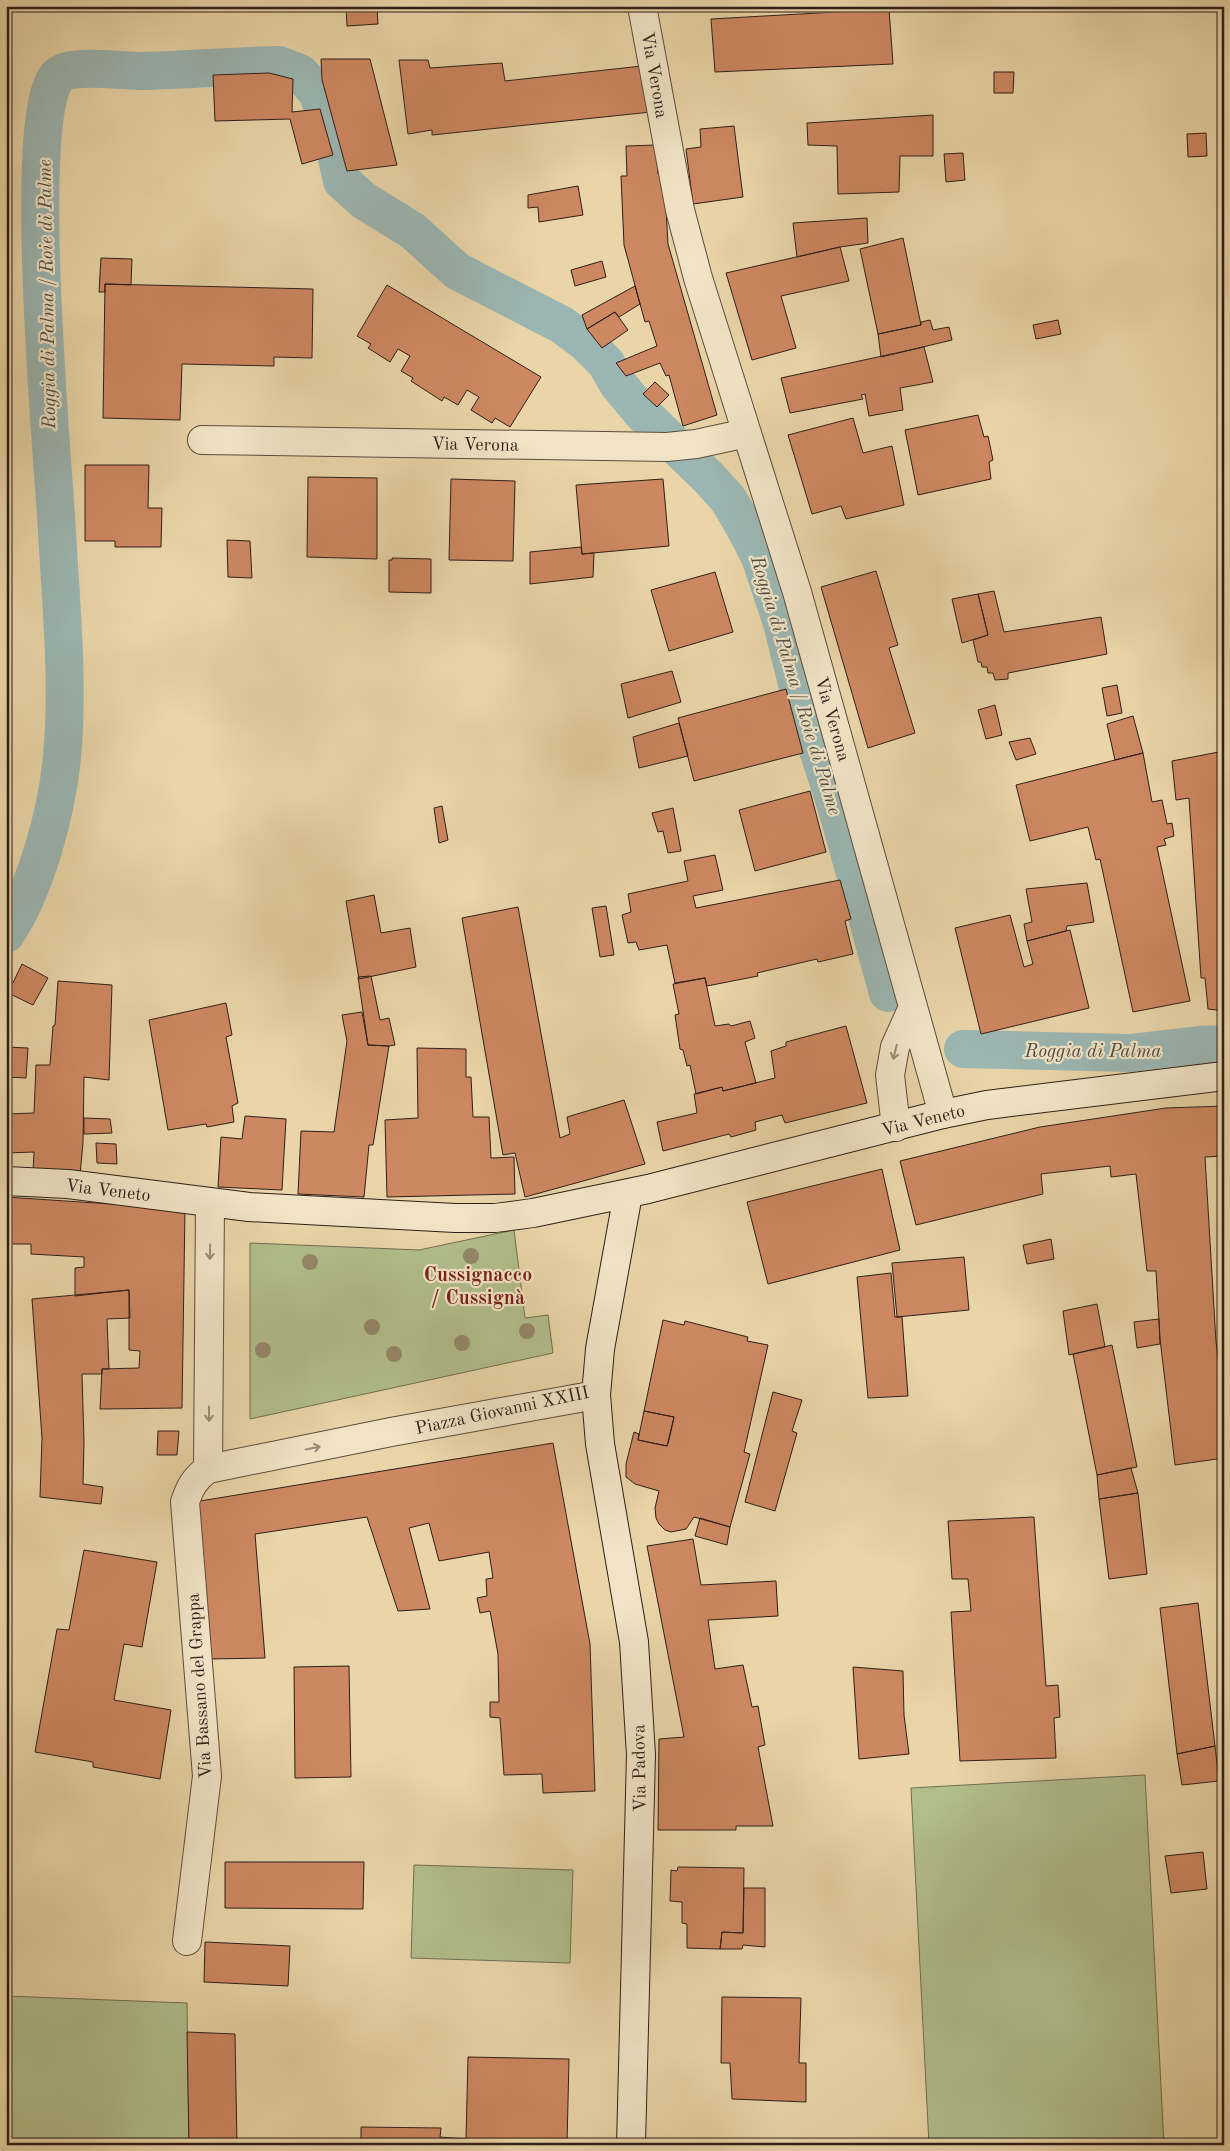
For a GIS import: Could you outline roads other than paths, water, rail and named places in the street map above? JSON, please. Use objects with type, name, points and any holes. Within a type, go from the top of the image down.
[{"type":"street","name":"Via Verona","points":[[642,6],[680,210],[698,278],[797,592],[943,1114]]},
{"type":"street","name":"Via Verona","points":[[202,440],[667,447],[696,444],[747,432]]},
{"type":"street","points":[[896,1127],[890,1075],[895,1047],[913,1007]]},
{"type":"street","name":"Via Veneto","points":[[628,1194],[943,1114],[987,1105],[1224,1076]]},
{"type":"street","name":"Via Veneto","points":[[6,1181],[68,1184],[210,1203]]},
{"type":"street","points":[[208,1469],[210,1203],[249,1207],[495,1218],[533,1213],[628,1194]]},
{"type":"street","name":"Piazza Giovanni XXIII","points":[[208,1469],[391,1432],[596,1395],[600,1349],[628,1194]]},
{"type":"street","name":"Via Padova","points":[[596,1395],[600,1444],[634,1642],[641,1755],[631,2145]]},
{"type":"street","name":"Via Bassano del Grappa","points":[[187,1941],[207,1776],[185,1502],[190,1487],[198,1476],[208,1469]]},
{"type":"waterway","name":"Roggia di Palma / Roie di Palme","points":[[6,934],[27,895],[50,825],[59,778],[64,729],[64,645],[46,367],[40,214],[42,148],[48,99],[60,74],[77,69],[142,71],[279,65],[300,73],[317,92],[330,127],[342,181],[363,200],[413,231],[457,271],[562,325],[586,343],[606,363],[618,384],[643,414],[728,499],[760,557],[782,623],[797,684],[838,812],[888,993]]},
{"type":"waterway","name":"Roggia di Palma","points":[[963,1049],[1130,1053],[1224,1044]]},
{"type":"district","name":"Cussignacco / Cussignà","points":[[478,1286]]}]
